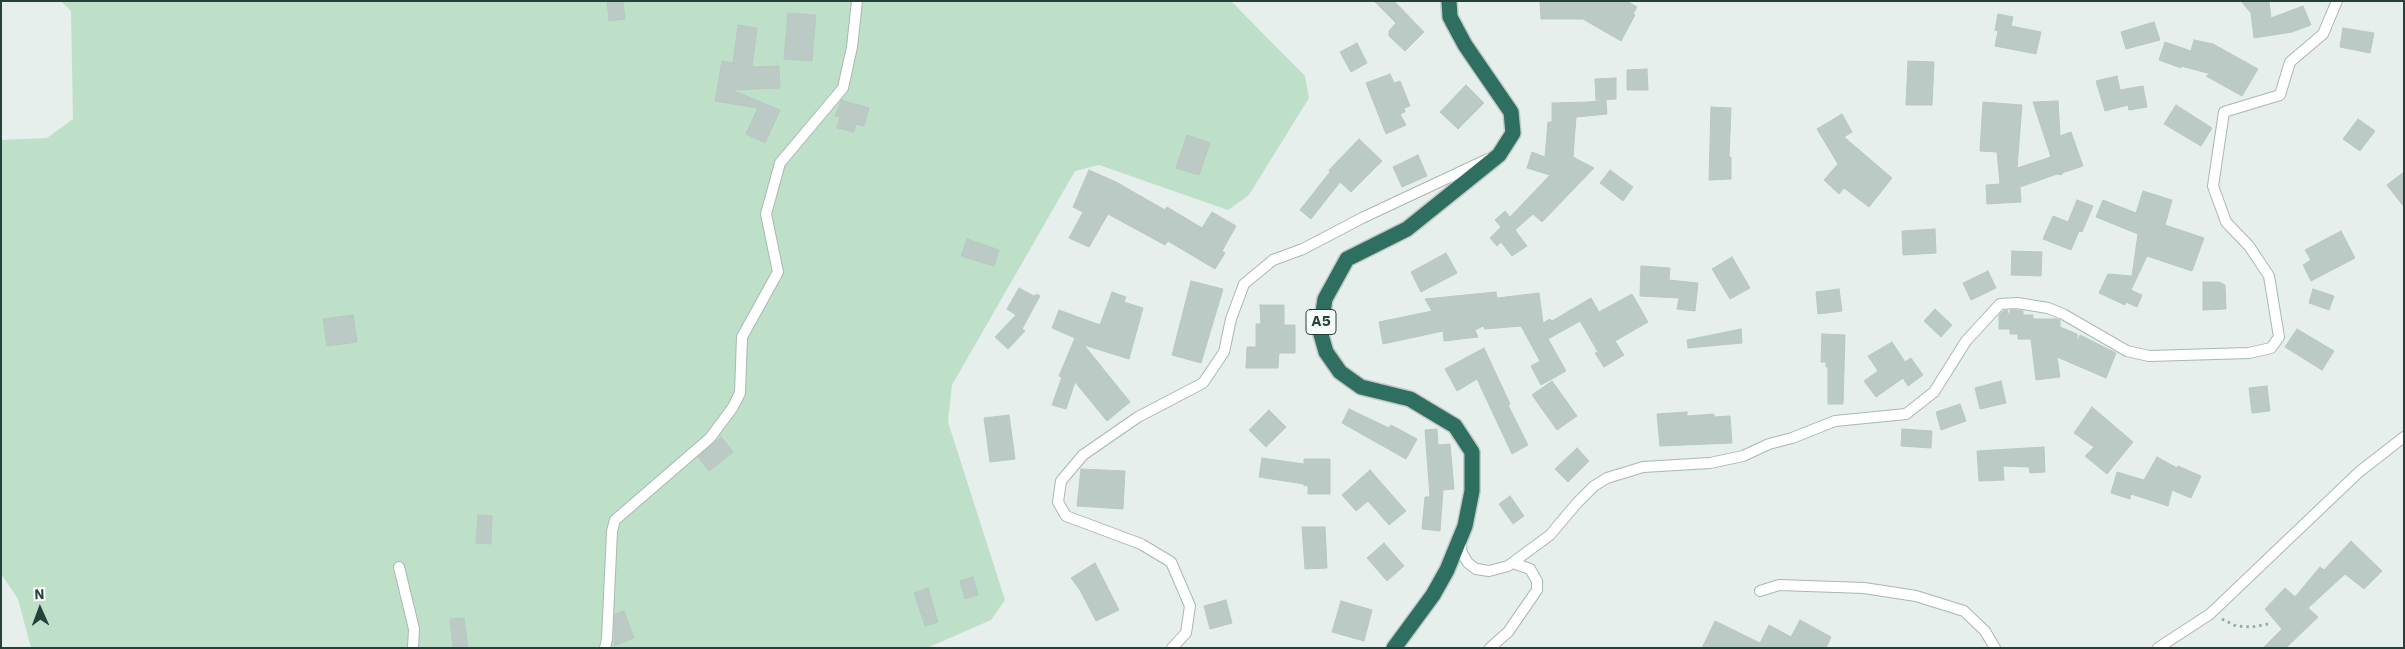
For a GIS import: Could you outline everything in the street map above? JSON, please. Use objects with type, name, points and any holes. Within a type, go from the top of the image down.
[{"type":"highway","name":"A5","points":[[1394,648],[1433,595],[1460,539],[1465,526],[1472,491],[1472,452],[1455,426],[1410,399],[1361,387],[1340,372],[1326,352],[1320,331],[1325,299],[1347,259],[1407,229],[1504,150],[1513,133],[1511,112],[1465,45],[1450,17],[1448,1]]},
{"type":"lane","points":[[605,648],[608,639],[612,531],[615,520],[710,438],[733,407],[740,393],[742,337],[778,272],[766,214],[780,163],[843,88],[852,47],[857,1]]},
{"type":"lane","points":[[1460,539],[1462,553],[1468,563],[1476,568],[1489,571],[1513,563],[1550,535],[1577,502],[1594,486],[1607,478],[1643,467],[1710,463],[1743,456],[1770,444],[1792,438],[1835,421],[1906,414],[1934,392],[1966,341],[2000,304],[2025,304],[2048,308],[2136,354],[2149,356],[2249,353],[2271,348],[2280,336],[2269,276],[2249,246],[2226,222],[2213,186],[2224,112],[2280,95],[2290,62],[2324,34],[2338,1]]},
{"type":"lane","points":[[1172,648],[1186,633],[1190,606],[1171,562],[1141,544],[1066,516],[1058,502],[1061,481],[1083,455],[1138,417],[1203,383],[1224,352],[1231,319],[1244,284],[1273,260],[1304,249],[1362,218],[1498,154]]},
{"type":"lane","points":[[2158,648],[2210,614],[2359,472],[2404,437]]},
{"type":"lane","points":[[1490,648],[1508,632],[1537,590],[1537,581],[1530,569],[1513,563]]},
{"type":"lane","points":[[399,567],[414,629],[413,648]]},
{"type":"lane","points":[[1760,591],[1780,585],[1788,585],[1864,588],[1916,596],[1964,611],[1985,631],[1995,648]]},
{"type":"path","points":[[2210,614],[2236,626],[2252,627],[2268,624]]},
{"type":"green space","points":[[61,1],[1231,1],[1305,76],[1309,98],[1249,195],[1228,210],[1099,165],[1075,171],[952,385],[948,422],[1005,600],[991,620],[927,648],[31,648],[18,599],[1,574],[1,140],[47,138],[73,119],[71,11]]},
{"type":"building","points":[[607,1],[623,1],[625,19],[609,21]]},
{"type":"building","points":[[1374,1],[1394,1],[1424,32],[1405,51],[1389,36],[1389,31],[1396,23]]},
{"type":"building","points":[[1540,1],[1627,1],[1637,7],[1633,14],[1635,15],[1621,41],[1583,19],[1541,19]]},
{"type":"building","points":[[2241,1],[2269,1],[2271,18],[2303,6],[2311,25],[2292,32],[2254,38],[2251,13]]},
{"type":"building","points":[[788,13],[816,15],[812,61],[784,59]]},
{"type":"building","points":[[1998,14],[2013,17],[2011,26],[2041,32],[2036,54],[1995,46],[1998,31],[1995,30]]},
{"type":"building","points":[[2154,22],[2160,40],[2126,49],[2121,32]]},
{"type":"building","points":[[738,25],[757,28],[752,67],[779,66],[780,88],[732,90],[780,110],[765,143],[746,134],[758,108],[715,101],[722,61],[733,63]]},
{"type":"building","points":[[2343,28],[2374,33],[2370,53],[2340,47]]},
{"type":"building","points":[[2194,40],[2213,44],[2258,69],[2242,96],[2206,76],[2211,74],[2181,66],[2181,68],[2159,60],[2165,42],[2191,51]]},
{"type":"building","points":[[1357,43],[1367,63],[1351,72],[1340,52]]},
{"type":"building","points":[[1908,61],[1934,62],[1932,105],[1906,105]]},
{"type":"building","points":[[1647,69],[1648,90],[1627,90],[1627,70]]},
{"type":"building","points":[[1390,74],[1394,83],[1400,81],[1410,106],[1404,108],[1405,112],[1400,114],[1406,125],[1386,134],[1366,83]]},
{"type":"building","points":[[2117,76],[2120,90],[2143,86],[2147,107],[2129,110],[2128,105],[2105,111],[2096,81]]},
{"type":"building","points":[[1616,78],[1616,99],[1596,100],[1595,79]]},
{"type":"building","points":[[1466,85],[1484,103],[1458,129],[1440,112]]},
{"type":"building","points":[[841,100],[869,108],[864,126],[856,124],[854,132],[837,128],[840,117],[835,116]]},
{"type":"building","points":[[1606,100],[1607,114],[1576,117],[1573,157],[1594,168],[1542,222],[1533,214],[1515,230],[1527,246],[1512,256],[1501,242],[1497,246],[1490,238],[1501,227],[1495,220],[1505,211],[1510,217],[1550,175],[1527,168],[1532,152],[1545,157],[1548,122],[1552,122],[1552,103]]},
{"type":"building","points":[[2058,101],[2060,136],[2071,132],[2083,166],[2062,173],[2062,175],[2057,174],[2020,187],[2021,202],[1987,204],[1986,185],[2000,184],[1997,152],[1980,151],[1983,102],[2022,105],[2017,168],[2051,157],[2033,102]]},
{"type":"building","points":[[2176,105],[2212,128],[2201,146],[2164,124]]},
{"type":"building","points":[[1711,107],[1731,108],[1729,157],[1731,157],[1731,179],[1709,180]]},
{"type":"building","points":[[1842,114],[1852,132],[1844,137],[1892,178],[1869,207],[1844,188],[1839,194],[1824,180],[1838,164],[1817,129]]},
{"type":"building","points":[[2358,119],[2375,131],[2360,151],[2343,139]]},
{"type":"building","points":[[1187,135],[1210,143],[1199,175],[1176,168]]},
{"type":"building","points":[[1359,139],[1382,161],[1351,192],[1340,182],[1311,219],[1300,210],[1330,172],[1329,170]]},
{"type":"building","points":[[1418,155],[1427,176],[1402,187],[1393,167]]},
{"type":"building","points":[[1089,170],[1116,182],[1165,210],[1167,207],[1202,228],[1212,212],[1236,226],[1222,251],[1225,253],[1215,269],[1168,241],[1165,245],[1108,214],[1089,247],[1069,238],[1083,212],[1073,207]]},
{"type":"building","points":[[1610,170],[1633,187],[1623,201],[1600,183]]},
{"type":"building","points":[[2404,172],[2404,207],[2387,185]]},
{"type":"building","points":[[2143,191],[2172,200],[2165,225],[2204,238],[2192,271],[2147,256],[2131,290],[2142,295],[2137,307],[2126,302],[2125,305],[2099,293],[2108,274],[2132,276],[2138,234],[2096,217],[2103,200],[2136,213]]},
{"type":"building","points":[[2077,200],[2093,206],[2082,232],[2079,231],[2071,250],[2043,239],[2053,216],[2068,222]]},
{"type":"building","points":[[1935,229],[1936,253],[1903,255],[1902,231]]},
{"type":"building","points":[[2341,231],[2355,258],[2311,281],[2303,265],[2311,260],[2305,250]]},
{"type":"building","points":[[967,239],[999,250],[994,266],[961,256]]},
{"type":"building","points":[[2012,251],[2042,252],[2041,276],[2011,275]]},
{"type":"building","points":[[1446,253],[1457,273],[1421,292],[1411,272]]},
{"type":"building","points":[[1732,257],[1750,288],[1730,299],[1712,269]]},
{"type":"building","points":[[1641,266],[1670,268],[1669,280],[1698,283],[1695,311],[1677,309],[1679,298],[1640,296]]},
{"type":"building","points":[[1988,271],[1996,288],[1971,300],[1963,283]]},
{"type":"building","points":[[1191,281],[1223,289],[1201,363],[1172,355]]},
{"type":"building","points":[[2203,282],[2219,282],[2225,285],[2226,309],[2203,310]]},
{"type":"building","points":[[1019,288],[1034,296],[1037,294],[1040,296],[1022,329],[1025,331],[1008,349],[995,337],[1016,315],[1007,309]]},
{"type":"building","points":[[1839,289],[1842,311],[1818,314],[1816,292]]},
{"type":"building","points":[[2313,289],[2334,296],[2329,310],[2309,303]]},
{"type":"building","points":[[1112,292],[1126,297],[1124,302],[1143,308],[1129,359],[1084,345],[1130,402],[1107,421],[1075,382],[1066,409],[1052,405],[1062,377],[1059,376],[1075,338],[1052,328],[1059,310],[1100,325]]},
{"type":"building","points":[[1496,292],[1497,298],[1539,293],[1543,323],[1550,319],[1552,321],[1591,298],[1599,312],[1632,294],[1648,322],[1615,341],[1624,355],[1604,367],[1595,353],[1598,352],[1580,321],[1548,339],[1566,371],[1541,385],[1531,366],[1540,361],[1521,326],[1485,329],[1483,326],[1475,330],[1478,337],[1444,341],[1443,331],[1383,344],[1379,322],[1432,311],[1425,299]]},
{"type":"building","points":[[1260,305],[1284,305],[1284,325],[1295,325],[1295,353],[1279,353],[1278,368],[1246,368],[1247,347],[1256,347],[1256,324],[1261,324]]},
{"type":"building","points":[[1935,309],[1952,325],[1941,337],[1924,321]]},
{"type":"building","points":[[2007,310],[2010,317],[2010,310],[2017,310],[2023,311],[2023,315],[2033,315],[2033,319],[2060,320],[2060,327],[2077,334],[2077,342],[2080,335],[2116,353],[2106,378],[2057,357],[2060,377],[2036,380],[2031,339],[2018,339],[2018,334],[2010,334],[2010,329],[1999,329],[1999,315]]},
{"type":"building","points":[[353,315],[357,342],[327,346],[323,319]]},
{"type":"building","points":[[1741,329],[1742,343],[1688,348],[1687,340]]},
{"type":"building","points":[[2297,329],[2334,351],[2322,370],[2285,347]]},
{"type":"building","points":[[1822,334],[1845,335],[1843,404],[1828,404],[1828,367],[1826,367],[1826,362],[1821,362]]},
{"type":"building","points":[[1892,342],[1905,362],[1911,358],[1923,375],[1908,386],[1903,378],[1876,397],[1864,381],[1878,371],[1868,356]]},
{"type":"building","points":[[1484,348],[1510,404],[1508,405],[1528,445],[1512,454],[1477,379],[1457,391],[1445,369]]},
{"type":"building","points":[[1552,381],[1577,416],[1557,430],[1532,395]]},
{"type":"building","points":[[2001,381],[2006,403],[1980,409],[1975,388]]},
{"type":"building","points":[[2267,386],[2270,411],[2252,413],[2249,388]]},
{"type":"building","points":[[1960,404],[1966,421],[1941,430],[1936,412]]},
{"type":"building","points":[[2092,407],[2133,442],[2107,474],[2085,456],[2094,447],[2074,433]]},
{"type":"building","points":[[1349,409],[1389,428],[1391,425],[1417,439],[1406,459],[1342,423]]},
{"type":"building","points":[[1269,410],[1286,427],[1266,447],[1249,430]]},
{"type":"building","points":[[1687,412],[1687,416],[1714,414],[1714,417],[1730,416],[1732,443],[1660,446],[1657,414]]},
{"type":"building","points":[[1009,415],[1015,459],[990,462],[984,418]]},
{"type":"building","points":[[1437,429],[1438,445],[1450,444],[1454,489],[1443,490],[1440,531],[1422,529],[1425,497],[1430,497],[1425,430]]},
{"type":"building","points":[[1902,429],[1932,431],[1931,448],[1901,446]]},
{"type":"building","points":[[721,437],[733,452],[709,471],[698,457]]},
{"type":"building","points":[[2044,447],[2045,472],[2030,473],[2029,467],[2003,466],[2004,480],[1979,481],[1977,451]]},
{"type":"building","points":[[1577,448],[1589,461],[1568,482],[1555,469]]},
{"type":"building","points":[[2157,457],[2177,468],[2178,466],[2201,476],[2191,498],[2172,490],[2168,506],[2131,494],[2130,499],[2111,493],[2117,472],[2144,480]]},
{"type":"building","points":[[1262,458],[1304,464],[1304,459],[1330,459],[1330,494],[1308,494],[1308,485],[1304,486],[1304,484],[1259,477]]},
{"type":"building","points":[[1081,469],[1125,471],[1123,509],[1077,506]]},
{"type":"building","points":[[1370,470],[1406,511],[1389,525],[1368,501],[1356,511],[1342,495]]},
{"type":"building","points":[[1510,496],[1524,516],[1513,524],[1499,504]]},
{"type":"building","points":[[478,515],[492,516],[491,544],[476,543]]},
{"type":"building","points":[[1302,527],[1325,527],[1327,568],[1305,569]]},
{"type":"building","points":[[2351,541],[2382,571],[2364,589],[2345,574],[2308,608],[2318,617],[2286,648],[2263,648],[2282,629],[2265,609],[2285,588],[2295,597],[2320,567],[2324,570]]},
{"type":"building","points":[[1384,543],[1404,566],[1387,581],[1367,558]]},
{"type":"building","points":[[1095,563],[1119,610],[1096,621],[1080,590],[1071,578]]},
{"type":"building","points":[[973,577],[978,595],[965,599],[960,581]]},
{"type":"building","points":[[928,588],[938,622],[925,626],[914,593]]},
{"type":"building","points":[[1226,600],[1232,623],[1210,629],[1204,606]]},
{"type":"building","points":[[1341,601],[1372,610],[1364,641],[1332,632]]},
{"type":"building","points":[[624,611],[634,638],[614,646],[615,614]]},
{"type":"building","points":[[464,618],[468,648],[453,648],[450,619]]},
{"type":"building","points":[[1800,620],[1831,637],[1826,648],[1702,648],[1715,621],[1760,643],[1769,625],[1791,637]]}]
